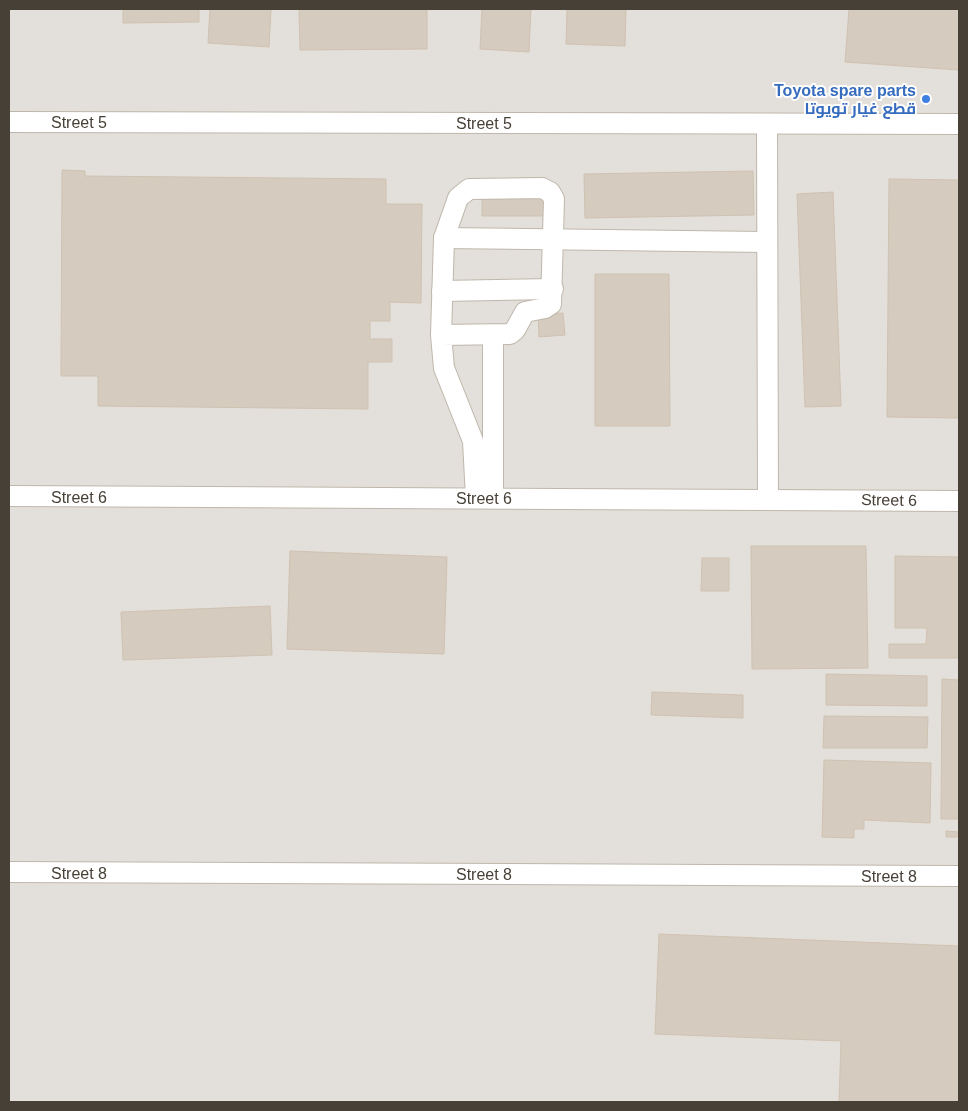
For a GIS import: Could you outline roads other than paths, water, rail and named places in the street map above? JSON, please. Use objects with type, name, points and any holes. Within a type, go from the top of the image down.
[{"type":"street","name":"Street 5","points":[[9,122],[959,124]]},
{"type":"street","points":[[767,124],[768,499]]},
{"type":"street","points":[[441,336],[510,334],[515,330],[525,312],[549,307],[553,289],[554,240],[554,199],[550,192],[542,188],[469,189],[458,198],[444,238],[441,336],[446,375],[474,441],[484,498]]},
{"type":"street","points":[[444,238],[767,242]]},
{"type":"street","points":[[442,291],[553,289]]},
{"type":"street","points":[[484,498],[493,335]]},
{"type":"street","name":"Street 6","points":[[9,496],[959,501]]},
{"type":"street","name":"Street 8","points":[[9,872],[959,876]]},
{"type":"place","name":"Toyota spare parts قطع غيار تويوتا","points":[[926,99]]}]
